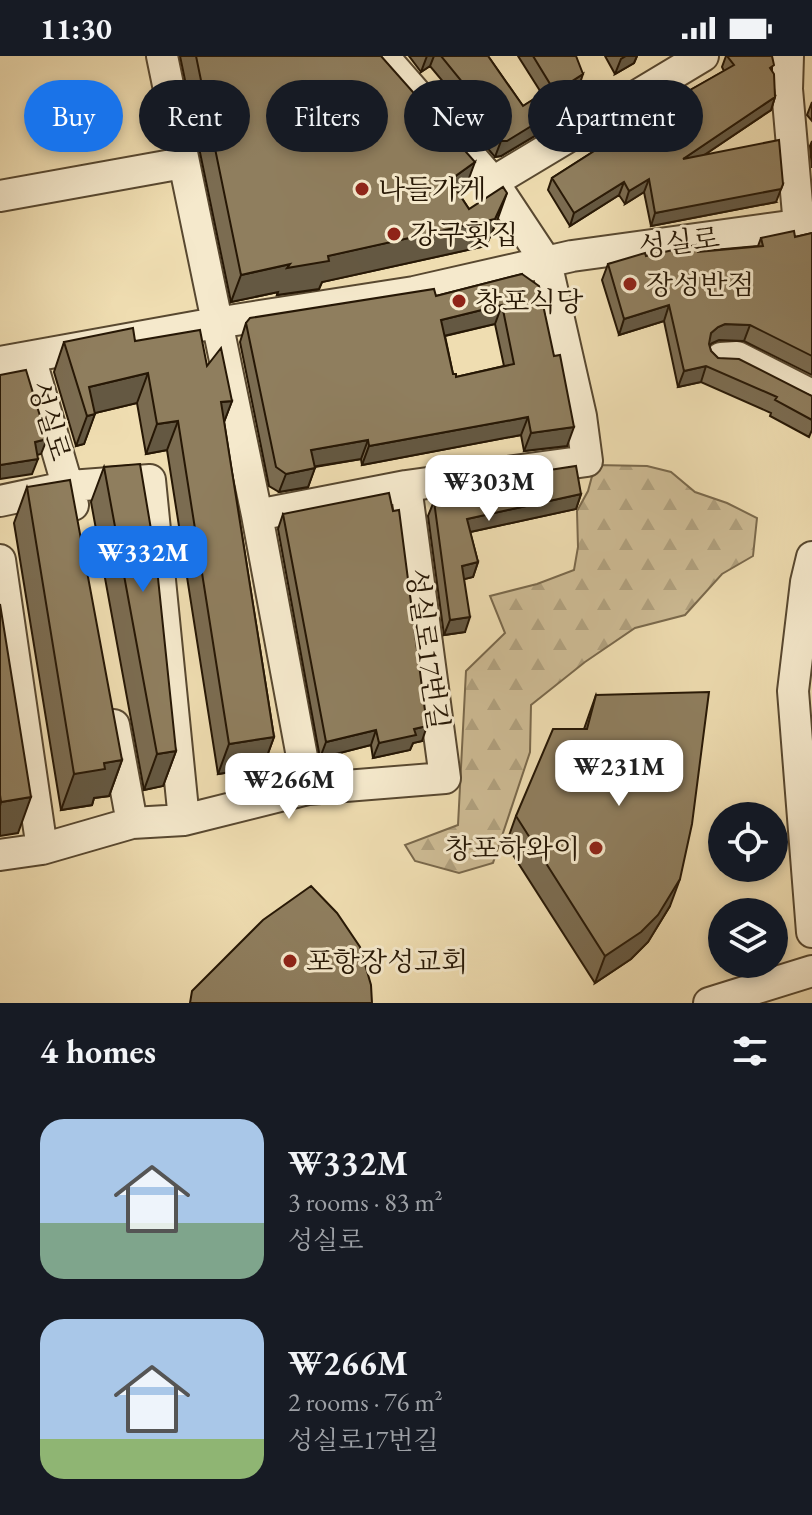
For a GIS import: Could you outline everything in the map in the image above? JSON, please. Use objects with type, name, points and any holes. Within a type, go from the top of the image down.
[{"type":"street","points":[[162,56],[257,515],[308,789]]},
{"type":"street","points":[[257,515],[406,486],[587,461],[581,416],[546,262],[493,182],[383,56]]},
{"type":"street","points":[[493,182],[703,56]]},
{"type":"street","points":[[788,56],[787,89],[805,225]]},
{"type":"street","points":[[0,196],[183,163]]},
{"type":"street","name":"성실로","points":[[0,362],[216,323],[414,292],[572,256],[805,225]]},
{"type":"street","name":"성실로","points":[[30,357],[70,486],[78,532]]},
{"type":"street","points":[[721,358],[737,357],[812,395]]},
{"type":"street","points":[[0,501],[70,486],[150,480],[184,820]]},
{"type":"street","name":"성실로17번길","points":[[132,823],[184,820],[308,789],[445,778],[406,486]]},
{"type":"street","points":[[812,557],[806,582],[793,691],[812,932]]},
{"type":"street","points":[[0,560],[42,849]]},
{"type":"street","points":[[0,855],[42,849],[132,823],[109,701]]},
{"type":"street","points":[[709,1003],[812,971]]},
{"type":"green space","points":[[595,465],[647,466],[671,472],[695,492],[757,518],[753,556],[722,574],[685,615],[635,628],[585,662],[531,705],[530,752],[493,863],[459,873],[415,861],[405,845],[458,825],[466,671],[505,633],[490,596],[537,584],[574,570],[578,547],[577,511],[588,491]]},
{"type":"building","points":[[196,56],[381,56],[404,82],[404,152],[466,152],[475,162],[450,180],[469,209],[503,187],[507,193],[495,219],[328,256],[329,261],[287,268],[290,264],[241,275],[216,152],[250,152],[250,80],[201,80]]},
{"type":"building","points":[[441,56],[488,56],[505,80],[461,80]]},
{"type":"building","points":[[533,56],[576,56],[583,74],[574,80],[548,80]]},
{"type":"building","points":[[727,56],[772,56],[774,65],[770,68],[774,74],[775,97],[703,146],[703,83],[734,65]]},
{"type":"building","points":[[512,90],[523,106],[528,103],[528,128],[512,138]]},
{"type":"building","points":[[779,140],[783,184],[781,189],[655,213],[649,179],[629,191],[624,182],[574,213],[552,178],[593,152],[693,152],[683,159]]},
{"type":"building","points":[[794,231],[795,237],[812,233],[812,356],[750,325],[725,324],[718,327],[711,333],[709,344],[718,358],[739,359],[812,396],[812,420],[775,400],[777,397],[706,366],[684,371],[669,305],[624,319],[608,264],[645,253],[646,256],[696,245],[698,252],[763,246],[761,238]]},
{"type":"building","points":[[522,274],[539,286],[554,356],[560,355],[574,427],[531,433],[528,417],[369,446],[368,440],[311,450],[315,468],[286,474],[276,467],[246,323],[250,318],[434,289],[436,296]],"holes":[[[502,305],[514,364],[456,377],[441,320]]]},
{"type":"building","points":[[133,328],[135,341],[200,330],[207,366],[221,348],[232,401],[221,402],[274,737],[229,744],[178,421],[157,424],[148,373],[89,387],[95,414],[87,416],[64,342]]},
{"type":"building","points":[[26,370],[47,439],[35,442],[38,459],[0,465],[0,375]]},
{"type":"building","points":[[140,464],[156,559],[176,751],[157,754],[104,467]]},
{"type":"building","points":[[576,466],[581,494],[467,519],[478,562],[462,566],[470,617],[450,620],[434,501],[525,483],[523,474]]},
{"type":"building","points":[[70,480],[122,760],[104,763],[105,769],[74,774],[27,487]]},
{"type":"building","points":[[389,493],[393,511],[399,510],[427,726],[414,729],[416,735],[379,743],[376,730],[326,742],[283,514]]},
{"type":"building","points":[[0,604],[31,797],[1,802],[0,795]]},
{"type":"building","name":"창포하와이","points":[[709,692],[692,824],[680,879],[658,915],[641,932],[605,956],[516,816],[553,729],[587,729],[596,695]]},
{"type":"building","name":"포항장성교회","points":[[311,886],[337,913],[360,947],[371,985],[372,1003],[190,1003],[192,991],[263,920]]},
{"type":"place","name":"나들가게","points":[[362,189]]},
{"type":"place","name":"강구횟집","points":[[394,234]]},
{"type":"place","name":"장성반점","points":[[630,284]]},
{"type":"place","name":"창포식당","points":[[459,301]]},
{"type":"place","name":"창포하와이","points":[[596,848]]},
{"type":"place","name":"포항장성교회","points":[[290,961]]}]
